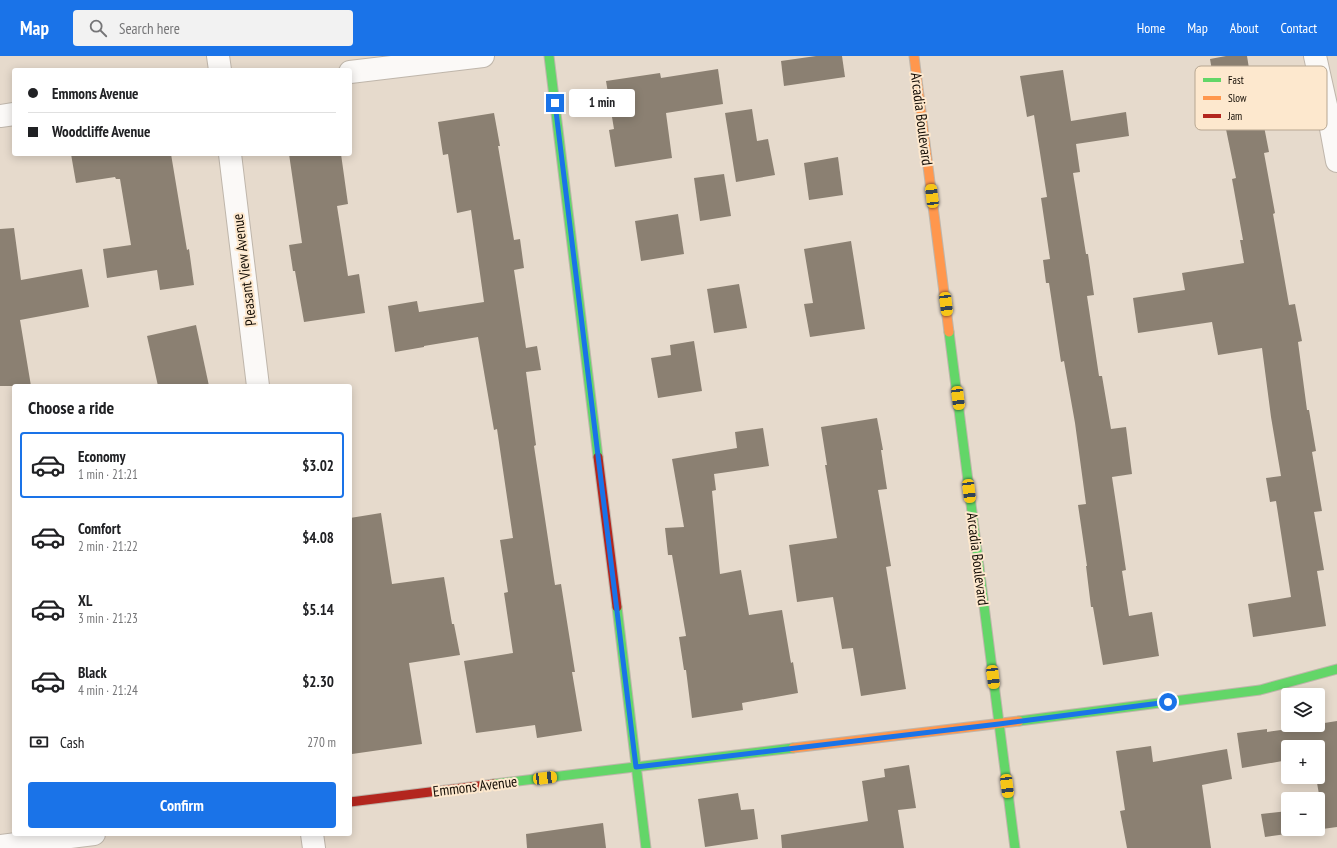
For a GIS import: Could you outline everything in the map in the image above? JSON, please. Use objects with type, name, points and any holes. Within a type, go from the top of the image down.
[{"type":"street","points":[[218,56],[220,68]]},
{"type":"street","points":[[352,72],[483,56]]},
{"type":"street","points":[[549,56],[646,848]]},
{"type":"street","name":"Arcadia Boulevard","points":[[914,56],[1015,848]]},
{"type":"street","points":[[1315,56],[1317,66]]},
{"type":"street","points":[[1327,110],[1337,160]]},
{"type":"street","points":[[0,116],[12,114]]},
{"type":"street","name":"Pleasant View Avenue","points":[[230,156],[258,384]]},
{"type":"street","name":"Emmons Avenue","points":[[352,802],[999,724],[1260,690],[1337,669]]},
{"type":"street","points":[[0,846],[78,836]]},
{"type":"street","points":[[312,836],[314,848]]},
{"type":"building","points":[[816,56],[842,56],[845,77],[784,86],[781,61]]},
{"type":"building","points":[[1226,56],[1247,56],[1249,66],[1211,66],[1210,59]]},
{"type":"building","points":[[718,69],[723,104],[666,113],[672,158],[615,167],[609,130],[614,129],[606,81],[660,73],[661,78]]},
{"type":"building","points":[[1063,70],[1071,121],[1126,112],[1129,136],[1076,144],[1080,172],[1073,173],[1094,295],[1087,296],[1099,376],[1102,376],[1111,429],[1126,427],[1132,474],[1112,477],[1126,570],[1122,571],[1129,616],[1152,612],[1159,656],[1103,665],[1093,607],[1091,607],[1087,566],[1078,505],[1086,504],[1075,423],[1064,361],[1061,362],[1049,283],[1046,283],[1043,260],[1050,259],[1041,198],[1047,197],[1034,115],[1027,117],[1020,76]]},
{"type":"building","points":[[752,109],[757,141],[768,139],[775,175],[736,182],[725,113]]},
{"type":"building","points":[[494,113],[514,240],[520,239],[524,268],[514,270],[526,348],[537,346],[541,370],[526,372],[536,445],[534,446],[555,585],[561,584],[575,672],[572,672],[582,731],[537,738],[535,725],[476,733],[464,661],[513,653],[504,593],[508,592],[500,540],[513,538],[497,429],[494,430],[478,337],[395,352],[388,306],[417,301],[419,312],[484,302],[471,210],[457,213],[448,154],[443,155],[438,122]]},
{"type":"building","points":[[1226,130],[1265,130],[1269,152],[1264,153],[1289,305],[1295,304],[1302,341],[1298,342],[1307,410],[1309,410],[1316,451],[1312,452],[1322,511],[1314,512],[1324,570],[1317,571],[1326,626],[1253,637],[1248,604],[1291,597],[1276,501],[1270,502],[1266,478],[1281,476],[1271,417],[1262,348],[1218,355],[1212,322],[1138,333],[1133,298],[1185,290],[1182,273],[1244,263],[1240,240],[1243,240],[1232,179],[1236,178]]},
{"type":"building","points":[[71,156],[171,156],[187,250],[189,249],[194,285],[160,290],[157,270],[107,278],[103,249],[131,245],[120,179],[116,179],[115,177],[76,183]]},
{"type":"building","points":[[289,156],[341,156],[348,204],[337,206],[348,276],[359,274],[365,313],[304,322],[289,245],[302,243]]},
{"type":"building","points":[[838,157],[843,195],[809,200],[804,163]]},
{"type":"building","points":[[724,174],[731,216],[700,221],[694,178]]},
{"type":"building","points":[[678,214],[684,254],[641,261],[635,221]]},
{"type":"building","points":[[14,228],[21,280],[82,269],[89,307],[20,320],[31,384],[12,384],[12,386],[0,386],[0,229]]},
{"type":"building","points":[[851,241],[865,329],[810,337],[804,304],[813,303],[804,249]]},
{"type":"building","points":[[739,284],[747,328],[714,333],[707,289]]},
{"type":"building","points":[[196,325],[209,384],[158,384],[147,336]]},
{"type":"building","points":[[694,341],[702,391],[658,398],[651,358],[671,355],[670,345]]},
{"type":"building","points":[[877,418],[883,450],[881,450],[887,489],[878,490],[891,566],[886,567],[906,689],[861,696],[853,648],[842,649],[833,597],[797,602],[789,545],[837,538],[825,465],[827,465],[821,427]]},
{"type":"building","points":[[763,428],[769,466],[714,474],[716,490],[712,491],[720,574],[741,570],[749,615],[782,610],[798,693],[742,703],[743,710],[692,718],[686,670],[684,670],[679,637],[686,636],[672,555],[668,555],[665,528],[684,527],[672,459],[737,448],[735,432]]},
{"type":"building","points":[[381,513],[392,584],[444,577],[452,624],[454,624],[460,655],[409,663],[422,744],[352,754],[352,518]]},
{"type":"building","points":[[1337,721],[1337,827],[1325,829],[1325,792],[1319,792],[1317,784],[1325,784],[1325,740],[1281,740],[1281,761],[1242,768],[1237,733],[1267,729],[1267,732],[1281,730],[1281,732],[1325,732],[1325,723]]},
{"type":"building","points":[[1151,746],[1153,762],[1227,749],[1232,779],[1202,785],[1211,848],[1127,848],[1120,811],[1125,810],[1116,751]]},
{"type":"building","points":[[909,765],[916,808],[898,810],[904,848],[782,848],[781,835],[868,821],[862,781],[885,777],[884,769]]},
{"type":"building","points":[[738,793],[741,810],[754,809],[758,839],[705,847],[698,799]]},
{"type":"building","points":[[1281,812],[1281,835],[1265,837],[1261,814]]},
{"type":"building","points":[[603,823],[606,848],[527,848],[526,834]]},
{"type":"traffic: fast","points":[[549,56],[598,457]]},
{"type":"traffic: fast","points":[[949,332],[1015,848]]},
{"type":"traffic: fast","points":[[617,607],[646,848]]},
{"type":"traffic: fast","points":[[1019,721],[1260,690],[1337,669]]},
{"type":"traffic: fast","points":[[494,784],[793,748]]},
{"type":"traffic: slow","points":[[914,56],[949,332]]},
{"type":"traffic: slow","points":[[793,748],[1019,721]]},
{"type":"traffic: jam","points":[[598,457],[617,607]]},
{"type":"traffic: jam","points":[[352,802],[494,784]]},
{"type":"route","points":[[555,103],[636,767],[999,724],[1168,702]]}]
